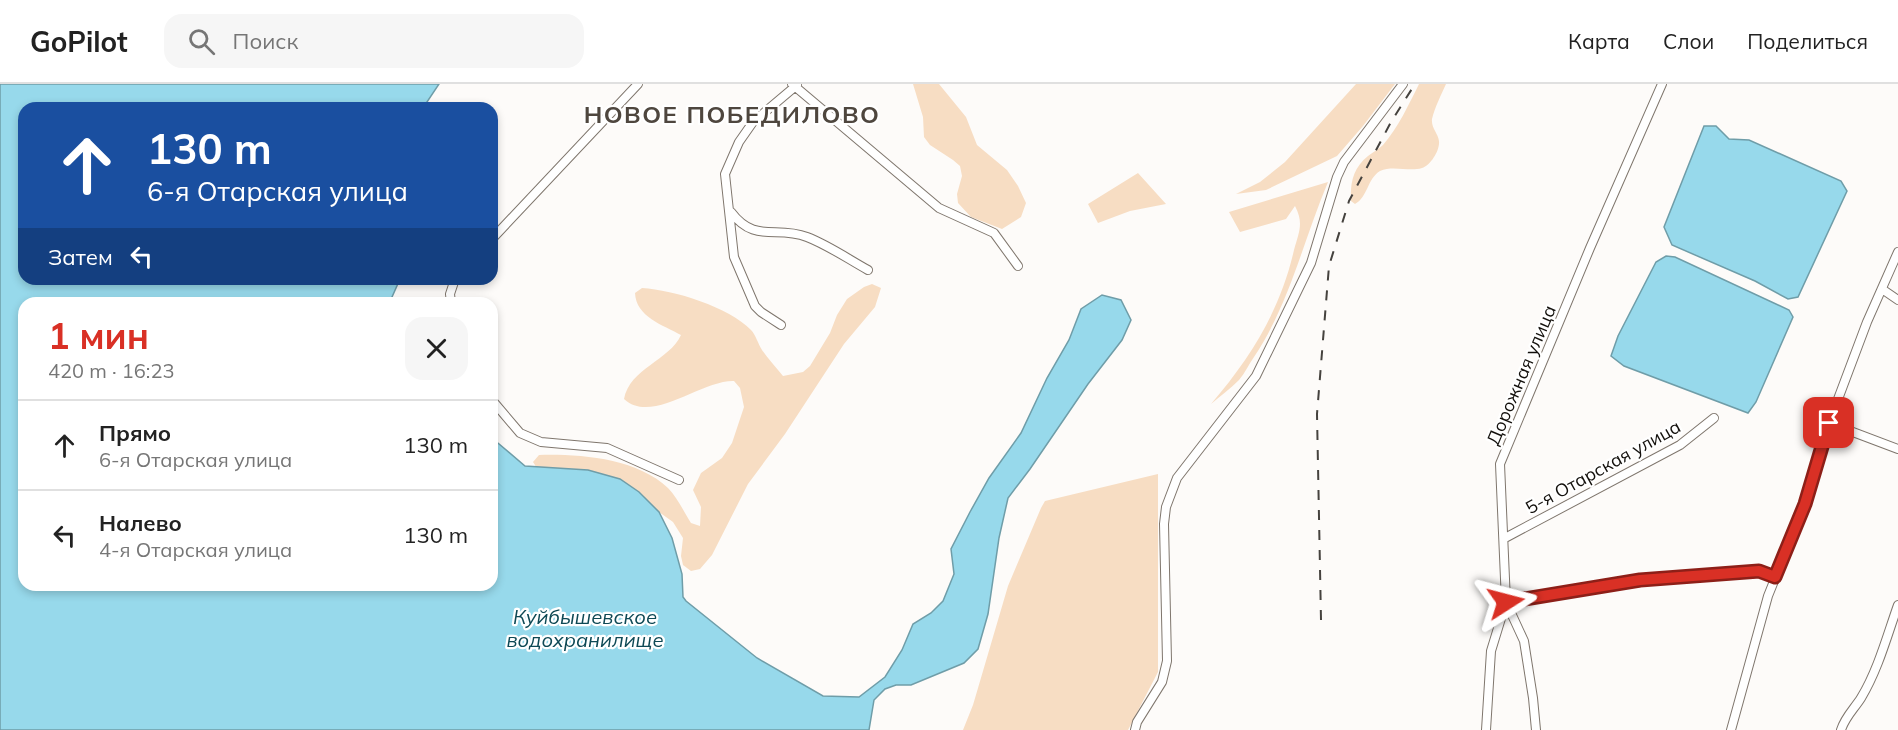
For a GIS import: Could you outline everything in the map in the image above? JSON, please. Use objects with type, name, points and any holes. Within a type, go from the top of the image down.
[{"type":"street","points":[[498,233],[638,84]]},
{"type":"street","points":[[1135,730],[1137,722],[1162,682],[1167,661],[1164,524],[1169,493],[1177,478],[1256,376],[1311,263],[1344,162],[1404,84]]},
{"type":"street","name":"Дорожная улица","points":[[1486,730],[1491,651],[1506,602],[1500,464],[1662,84]]},
{"type":"street","points":[[781,325],[755,306],[738,269],[732,248],[726,174],[739,142],[764,112],[795,85],[939,208],[994,233],[1018,266]]},
{"type":"street","points":[[730,211],[746,228],[807,237],[868,270]]},
{"type":"street","points":[[1731,730],[1768,596],[1805,504],[1829,423],[1898,252]]},
{"type":"street","points":[[1882,289],[1898,300]]},
{"type":"street","points":[[498,407],[520,434],[541,442],[607,448],[679,480]]},
{"type":"street","name":"5-я Отарская улица","points":[[1505,538],[1680,445],[1714,418]]},
{"type":"street","points":[[1829,423],[1898,449]]},
{"type":"street","points":[[1536,730],[1524,641],[1506,602],[1640,580],[1759,571],[1775,577]]},
{"type":"street","points":[[1841,730],[1843,722],[1862,698],[1898,605]]},
{"type":"shaded area","points":[[913,84],[939,84],[966,117],[977,145],[1007,170],[1018,186],[1026,203],[1021,217],[1002,229],[971,217],[958,203],[957,194],[962,176],[960,166],[930,145],[924,137],[923,117]]},
{"type":"shaded area","points":[[1356,84],[1395,84],[1337,156],[1266,190],[1236,194],[1260,182],[1285,162]]},
{"type":"shaded area","points":[[1419,84],[1446,84],[1432,119],[1439,145],[1432,161],[1422,168],[1380,171],[1372,179],[1363,197],[1355,204],[1351,201],[1351,194],[1356,171],[1363,161],[1388,138],[1403,116]]},
{"type":"shaded area","points":[[1138,173],[1166,204],[1130,211],[1098,223],[1088,204]]},
{"type":"shaded area","points":[[1328,182],[1287,293],[1266,336],[1239,380],[1211,404],[1239,369],[1272,313],[1288,272],[1300,228],[1295,206],[1286,219],[1240,232],[1229,212]]},
{"type":"shaded area","points":[[872,284],[881,288],[875,307],[844,344],[785,434],[748,484],[712,555],[700,569],[691,571],[683,565],[681,556],[683,538],[673,522],[639,492],[588,470],[537,468],[533,462],[539,455],[589,457],[624,464],[640,470],[668,488],[691,523],[700,526],[701,507],[693,490],[701,473],[722,458],[732,443],[744,407],[740,388],[734,381],[721,383],[648,407],[635,406],[624,399],[634,380],[668,352],[681,335],[645,314],[640,308],[635,293],[642,288],[669,292],[700,301],[729,314],[751,330],[762,350],[783,376],[803,372],[810,366],[847,299]]},
{"type":"shaded area","points":[[1158,474],[1158,672],[1128,730],[963,730],[973,705],[1008,586],[1045,501]]},
{"type":"water","name":"Куйбышевское водохранилище","points":[[0,84],[439,84],[427,102],[18,102],[18,285],[397,285],[392,297],[18,297],[18,591],[498,591],[498,443],[525,466],[588,470],[620,479],[639,492],[659,512],[672,538],[682,574],[683,597],[686,601],[757,658],[823,696],[859,697],[885,677],[902,650],[913,624],[931,613],[943,601],[954,574],[951,549],[989,478],[1021,433],[1047,378],[1069,340],[1081,309],[1102,295],[1121,300],[1131,320],[1122,340],[1088,384],[1008,498],[999,538],[988,614],[978,649],[964,663],[911,685],[896,685],[885,689],[874,700],[869,730],[0,730]]},
{"type":"water","points":[[1704,126],[1716,126],[1729,139],[1749,140],[1841,181],[1847,191],[1798,297],[1788,299],[1755,281],[1672,245],[1664,227]]},
{"type":"water","points":[[1666,256],[1675,257],[1789,310],[1793,317],[1756,402],[1748,413],[1624,366],[1611,356],[1618,336],[1656,262]]},
{"type":"railway","points":[[1321,620],[1317,414],[1329,266],[1349,201],[1391,122],[1415,84]]},
{"type":"district","name":"НОВОЕ ПОБЕДИЛОВО","points":[[732,114]]},
{"type":"route","points":[[1506,602],[1640,580],[1759,571],[1775,577],[1805,504],[1829,423]]}]
